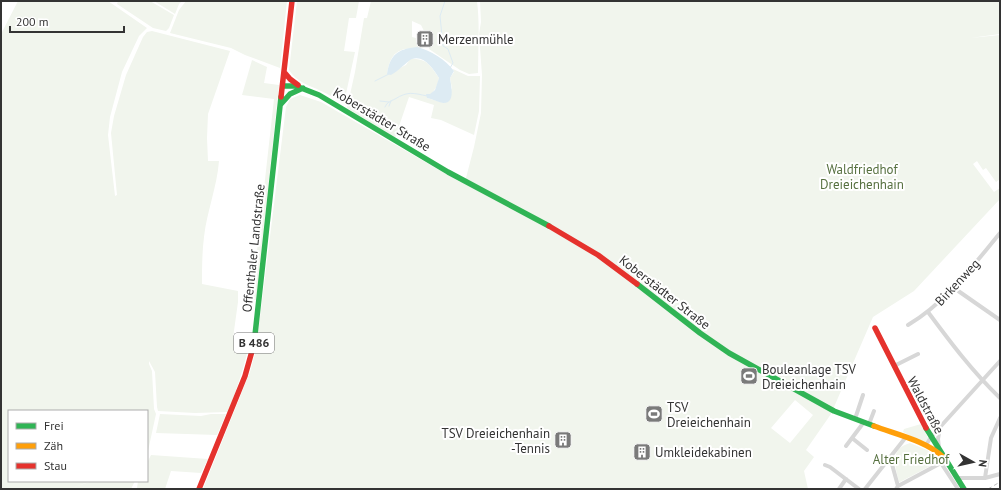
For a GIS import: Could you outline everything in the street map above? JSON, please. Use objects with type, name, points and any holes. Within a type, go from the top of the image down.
[{"type":"street","name":"Offenthaler Landstraße","points":[[199,489],[245,376],[254,343],[292,1]]},
{"type":"street","points":[[284,72],[290,79],[303,88]]},
{"type":"street","points":[[283,86],[291,89],[303,88]]},
{"type":"street","points":[[281,104],[292,92],[303,88]]},
{"type":"street","name":"Koberstädter Straße","points":[[303,88],[324,98],[448,172],[598,255],[700,333],[729,353],[823,406],[926,445],[936,450],[943,457]]},
{"type":"street","name":"Birkenweg","points":[[908,325],[928,312],[954,288],[1000,233]]},
{"type":"street","points":[[954,288],[1000,320]]},
{"type":"street","points":[[928,312],[966,363],[1000,398]]},
{"type":"street","name":"Waldstraße","points":[[875,328],[930,437],[964,489]]},
{"type":"street","points":[[894,366],[918,354]]},
{"type":"street","points":[[926,445],[930,437],[1000,361]]},
{"type":"street","points":[[855,419],[863,395]]},
{"type":"street","points":[[846,446],[866,423],[874,410]]},
{"type":"street","points":[[985,478],[991,438],[1000,418]]},
{"type":"street","points":[[941,425],[938,434],[938,441],[943,457]]},
{"type":"street","points":[[865,489],[906,437]]},
{"type":"street","points":[[852,438],[868,450]]},
{"type":"street","points":[[890,457],[897,488],[941,463],[958,489]]},
{"type":"street","points":[[825,465],[830,467],[859,489]]},
{"type":"street","points":[[958,478],[985,478],[1000,474]]},
{"type":"street","points":[[839,489],[846,479]]},
{"type":"green space","points":[[18,1],[108,1],[147,28],[139,36],[122,72],[110,117],[108,135],[115,196],[117,195],[111,133],[114,116],[126,75],[143,37],[147,32],[152,31],[230,51],[208,114],[208,161],[219,161],[204,237],[202,255],[202,284],[238,291],[233,338],[250,340],[238,385],[228,412],[195,413],[158,411],[155,372],[149,361],[152,371],[154,409],[156,414],[148,451],[148,410],[8,410],[8,482],[88,482],[69,489],[1,489],[1,34]]},
{"type":"green space","points":[[118,1],[150,1],[174,15],[169,28],[166,31],[153,28],[117,4]]},
{"type":"green space","points":[[154,1],[182,1],[179,4],[175,14]]},
{"type":"green space","points":[[186,1],[287,1],[280,68],[231,48],[170,33],[179,10]]},
{"type":"green space","points":[[297,1],[359,1],[356,18],[349,18],[344,51],[355,52],[344,103],[295,78],[289,70]]},
{"type":"green space","points":[[371,1],[477,1],[479,28],[478,73],[469,74],[460,70],[429,49],[430,43],[427,32],[424,31],[421,25],[412,21],[412,37],[416,38],[416,42],[424,48],[410,48],[399,51],[391,59],[387,74],[406,65],[410,59],[416,59],[428,63],[439,78],[435,89],[427,98],[444,103],[452,88],[450,78],[454,72],[453,69],[468,76],[480,76],[479,111],[474,135],[441,120],[431,118],[434,105],[409,97],[395,138],[347,108],[364,18],[367,18]]},
{"type":"green space","name":"Waldfriedhof Dreieichenhain","points":[[480,1],[1000,1],[1000,34],[970,38],[1000,35],[1000,179],[996,182],[986,168],[983,170],[977,161],[973,164],[994,192],[1000,188],[1000,199],[914,291],[873,317],[831,414],[806,450],[814,457],[804,471],[808,489],[203,489],[250,372],[256,350],[286,107],[290,99],[300,95],[321,102],[460,182],[466,178],[481,113],[482,75],[479,34],[481,22]],"holes":[[[795,400],[813,415],[790,443],[771,428]]]},
{"type":"green space","points":[[252,60],[267,67],[264,83],[279,85],[256,300],[253,300],[256,260],[274,99],[242,95]]},
{"type":"green space","points":[[160,414],[201,416],[226,414],[217,435],[156,433]]},
{"type":"green space","points":[[921,424],[928,438],[925,443],[903,432],[904,429]]},
{"type":"green space","name":"Alter Friedhof","points":[[910,443],[927,450],[938,462],[899,482],[895,464],[896,454],[899,449]]},
{"type":"green space","points":[[151,455],[208,459],[201,473],[171,471],[165,489],[137,488],[138,482],[148,482],[148,461]]},
{"type":"green space","points":[[89,482],[134,482],[131,489],[69,489]]},
{"type":"shaded area","points":[[417,47],[427,50],[437,56],[447,63],[454,71],[450,78],[452,94],[450,100],[447,102],[443,103],[427,98],[426,94],[430,94],[435,90],[439,78],[428,64],[421,59],[412,59],[391,75],[387,74],[390,62],[396,54],[404,49]]},
{"type":"waterway","points":[[445,1],[440,16],[443,46],[448,49],[453,63],[450,68]]},
{"type":"waterway","points":[[375,81],[389,74]]},
{"type":"waterway","points":[[385,107],[389,102],[407,94],[427,96]]},
{"type":"waterway","points":[[380,101],[389,102]]},
{"type":"waterway","points":[[389,106],[391,101]]},
{"type":"railway","points":[[988,489],[1000,482]]},
{"type":"traffic: fast","points":[[283,86],[296,86],[319,95],[448,172],[549,226]]},
{"type":"traffic: fast","points":[[281,104],[290,94],[303,88]]},
{"type":"traffic: fast","points":[[254,344],[281,97]]},
{"type":"traffic: fast","points":[[637,284],[700,333],[729,353],[834,411],[874,426]]},
{"type":"traffic: fast","points":[[926,428],[964,489]]},
{"type":"traffic: slow","points":[[874,426],[920,442],[936,451],[943,457]]},
{"type":"traffic: jam","points":[[281,97],[292,1]]},
{"type":"traffic: jam","points":[[284,72],[298,85]]},
{"type":"traffic: jam","points":[[549,226],[598,255],[637,284]]},
{"type":"traffic: jam","points":[[875,328],[926,428]]},
{"type":"traffic: jam","points":[[199,489],[245,376],[254,344]]},
{"type":"place","name":"Merzenmühle","points":[[425,39]]},
{"type":"place","name":"Bouleanlage TSV Dreieichenhain","points":[[749,376]]},
{"type":"place","name":"TSV Dreieichenhain","points":[[654,414]]},
{"type":"place","name":"TSV Dreieichenhain -Tennis","points":[[563,440]]},
{"type":"place","name":"Umkleidekabinen","points":[[642,452]]}]
